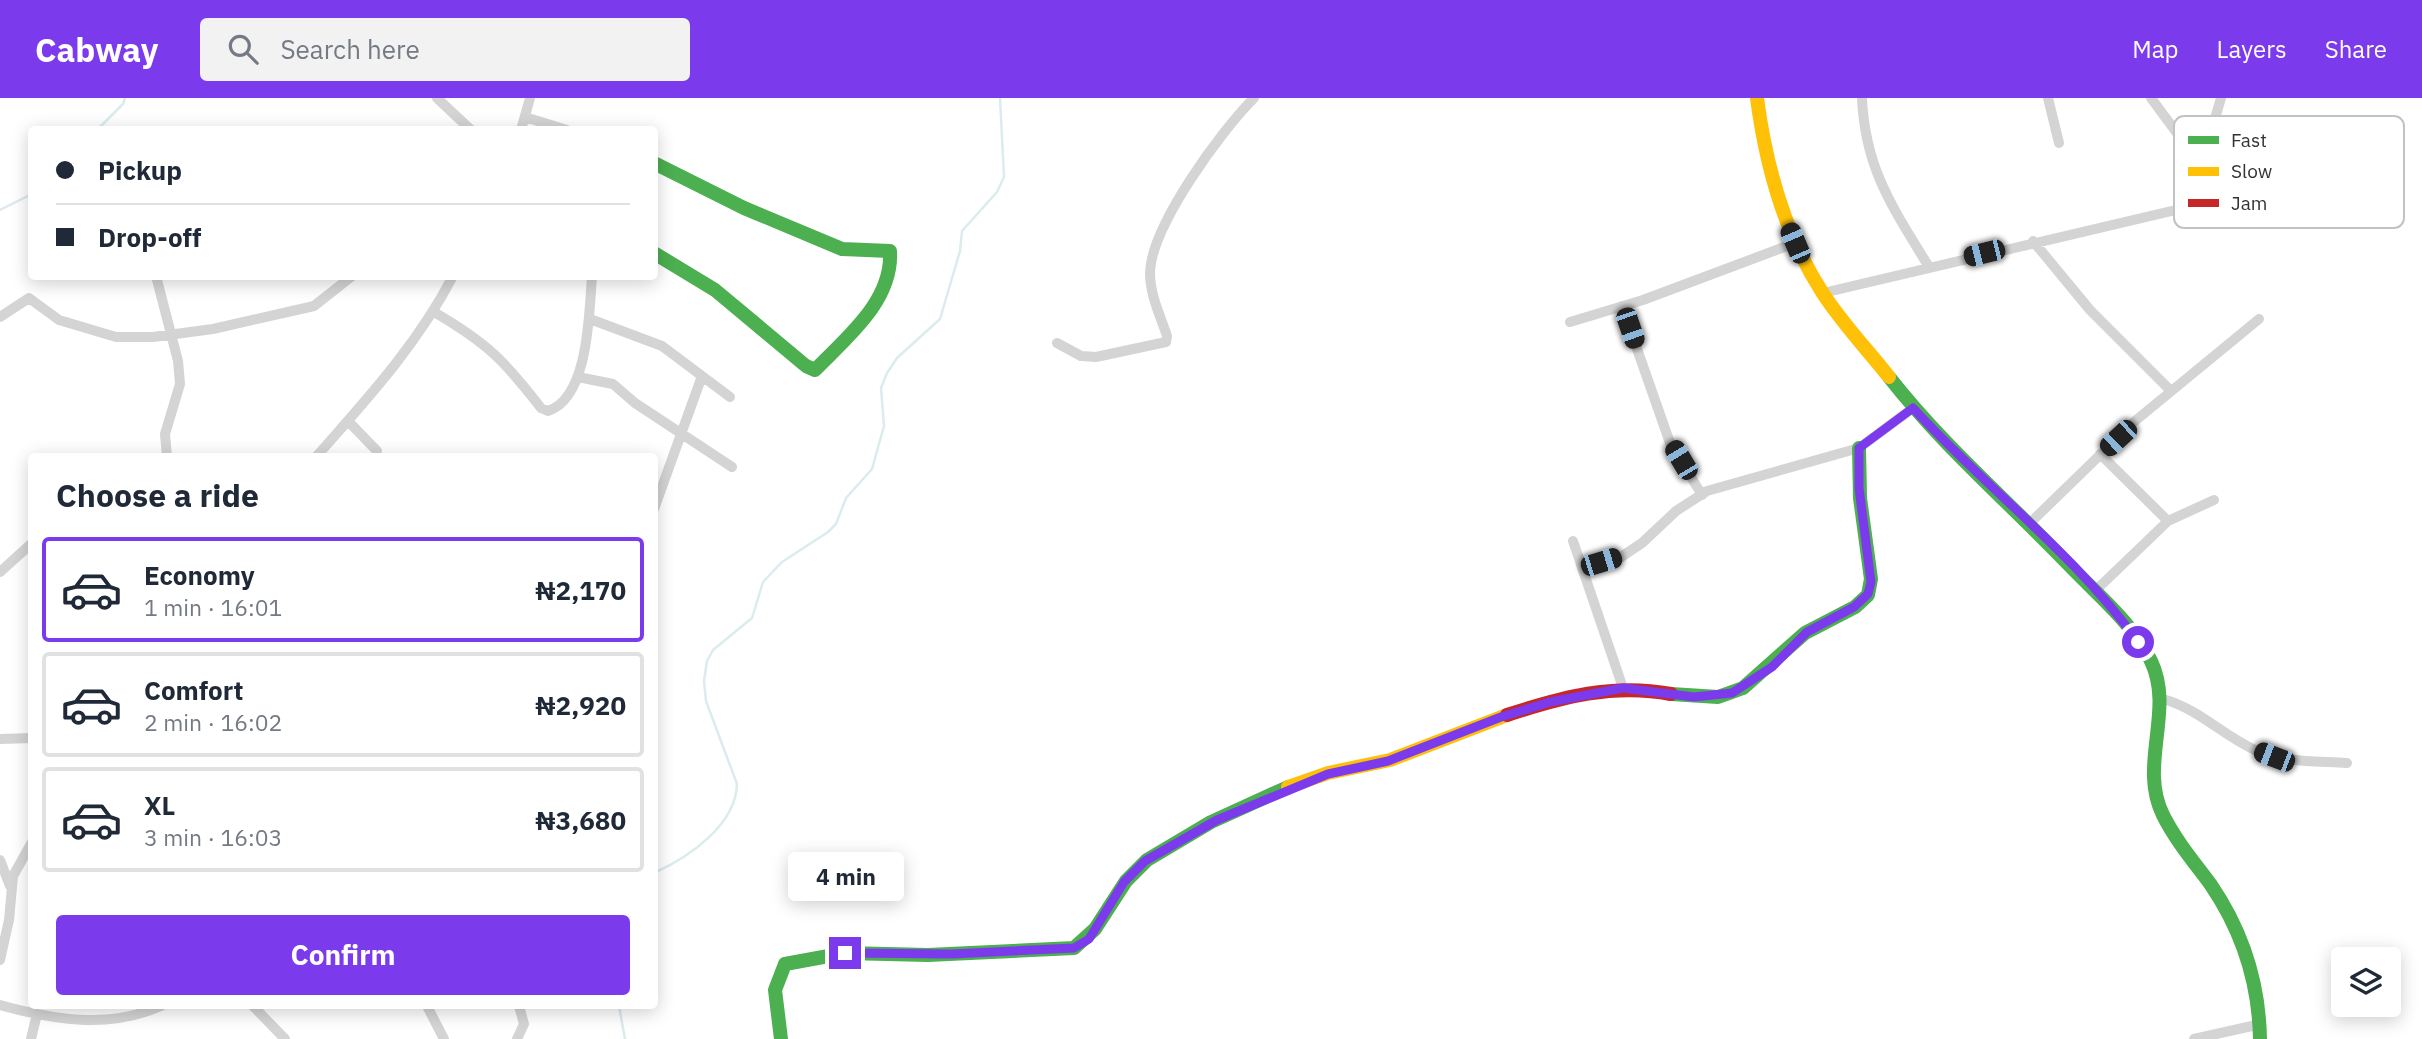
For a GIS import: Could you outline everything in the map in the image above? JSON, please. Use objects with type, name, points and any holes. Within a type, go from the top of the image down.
[{"type":"street","points":[[437,98],[467,126]]},
{"type":"street","points":[[522,126],[530,98]]},
{"type":"street","points":[[1057,343],[1081,356],[1096,358],[1166,342],[1167,336],[1151,289],[1150,270],[1155,249],[1174,207],[1231,125],[1254,98]]},
{"type":"street","points":[[1757,98],[1762,145],[1771,178],[1795,243],[1823,293],[1913,408],[1948,447],[2030,523],[2126,626],[2149,658],[2159,678],[2163,699],[2151,765],[2153,788],[2173,834],[2210,884],[2245,945],[2254,980],[2260,1039]]},
{"type":"street","points":[[1862,98],[1875,173],[1882,192],[1929,267]]},
{"type":"street","points":[[2048,98],[2059,143]]},
{"type":"street","points":[[2151,98],[2174,129]]},
{"type":"street","points":[[2216,116],[2221,98]]},
{"type":"street","points":[[525,117],[554,126]]},
{"type":"street","points":[[658,165],[744,208],[842,249],[860,253],[890,251],[891,270],[866,316],[815,370],[806,366],[715,290],[658,255]]},
{"type":"street","points":[[1823,293],[2174,209]]},
{"type":"street","points":[[2033,241],[2090,310],[2171,391]]},
{"type":"street","points":[[1570,322],[1622,306],[1795,243]]},
{"type":"street","points":[[157,280],[172,334],[180,384],[165,434],[167,453]]},
{"type":"street","points":[[0,317],[30,298],[59,320],[116,337],[172,334],[213,329],[314,306],[347,280]]},
{"type":"street","points":[[320,453],[397,366],[434,313],[451,280]]},
{"type":"street","points":[[434,313],[496,354],[541,408],[548,411],[556,409],[566,398],[578,377],[590,319],[592,280]]},
{"type":"street","points":[[1622,306],[1670,443],[1702,495]]},
{"type":"street","points":[[590,319],[662,346],[730,397]]},
{"type":"street","points":[[2030,523],[2100,454],[2259,319]]},
{"type":"street","points":[[658,498],[702,376]]},
{"type":"street","points":[[578,377],[613,384],[732,467]]},
{"type":"street","points":[[1582,568],[1621,556],[1702,495],[1724,485],[1859,448],[1913,408]]},
{"type":"street","points":[[348,421],[377,451]]},
{"type":"street","points":[[780,1039],[774,985],[776,974],[785,964],[845,953],[928,955],[1074,948],[1089,939],[1124,882],[1145,861],[1217,820],[1328,774],[1388,761],[1501,717],[1550,702],[1623,688],[1694,697],[1732,693],[1772,667],[1807,632],[1854,607],[1868,594],[1871,582],[1858,479],[1859,448]]},
{"type":"street","points":[[2100,454],[2168,521]]},
{"type":"street","points":[[2094,592],[2168,521],[2214,500]]},
{"type":"street","points":[[1573,541],[1623,688]]},
{"type":"street","points":[[0,572],[28,547]]},
{"type":"street","points":[[2163,699],[2184,705],[2252,749],[2274,757],[2347,763]]},
{"type":"street","points":[[0,739],[28,738]]},
{"type":"street","points":[[0,960],[9,920],[10,887],[20,860],[28,848]]},
{"type":"street","points":[[0,860],[10,887]]},
{"type":"street","points":[[0,1005],[37,1014],[106,1021],[143,1014],[154,1009]]},
{"type":"street","points":[[256,1009],[285,1039]]},
{"type":"street","points":[[429,1009],[444,1039]]},
{"type":"street","points":[[517,1039],[524,1024],[520,1009]]},
{"type":"street","points":[[31,1039],[37,1014]]},
{"type":"street","points":[[2194,1039],[2260,1024]]},
{"type":"waterway","points":[[101,126],[123,104],[125,98]]},
{"type":"waterway","points":[[658,871],[695,849],[720,826],[729,813],[737,784],[706,701],[704,681],[707,661],[713,650],[752,618],[763,582],[782,562],[836,524],[846,498],[872,469],[884,426],[881,388],[887,373],[897,358],[940,319],[960,251],[962,231],[997,192],[1004,177],[1000,98]]},
{"type":"waterway","points":[[0,210],[28,196]]},
{"type":"waterway","points":[[620,1009],[625,1039]]},
{"type":"traffic: fast","points":[[658,165],[744,208],[842,249],[890,251],[889,269],[876,302],[854,331],[815,370],[806,366],[715,290],[658,255]]},
{"type":"traffic: fast","points":[[1889,377],[1955,451],[2115,612],[2144,648],[2157,680],[2159,699],[2154,777],[2156,796],[2168,825],[2211,885],[2232,921],[2252,978],[2260,1039]]},
{"type":"traffic: fast","points":[[1671,694],[1718,697],[1743,688],[1805,633],[1855,607],[1868,595],[1871,579],[1860,498],[1859,448]]},
{"type":"traffic: fast","points":[[781,1039],[775,990],[785,964],[845,953],[928,955],[1074,948],[1095,929],[1126,881],[1147,860],[1211,822],[1288,787]]},
{"type":"traffic: slow","points":[[1757,98],[1772,174],[1797,246],[1829,303],[1889,377]]},
{"type":"traffic: slow","points":[[1288,787],[1328,773],[1390,760],[1507,715]]},
{"type":"traffic: jam","points":[[1507,715],[1568,698],[1608,691],[1671,694]]},
{"type":"route","points":[[845,953],[928,955],[1074,948],[1089,939],[1124,882],[1145,861],[1217,820],[1281,791],[1328,774],[1388,761],[1501,717],[1592,692],[1623,688],[1694,697],[1732,693],[1772,667],[1807,632],[1854,607],[1868,594],[1871,582],[1865,551],[1857,467],[1859,448],[1913,408],[1948,447],[2030,523],[2138,642]]}]
